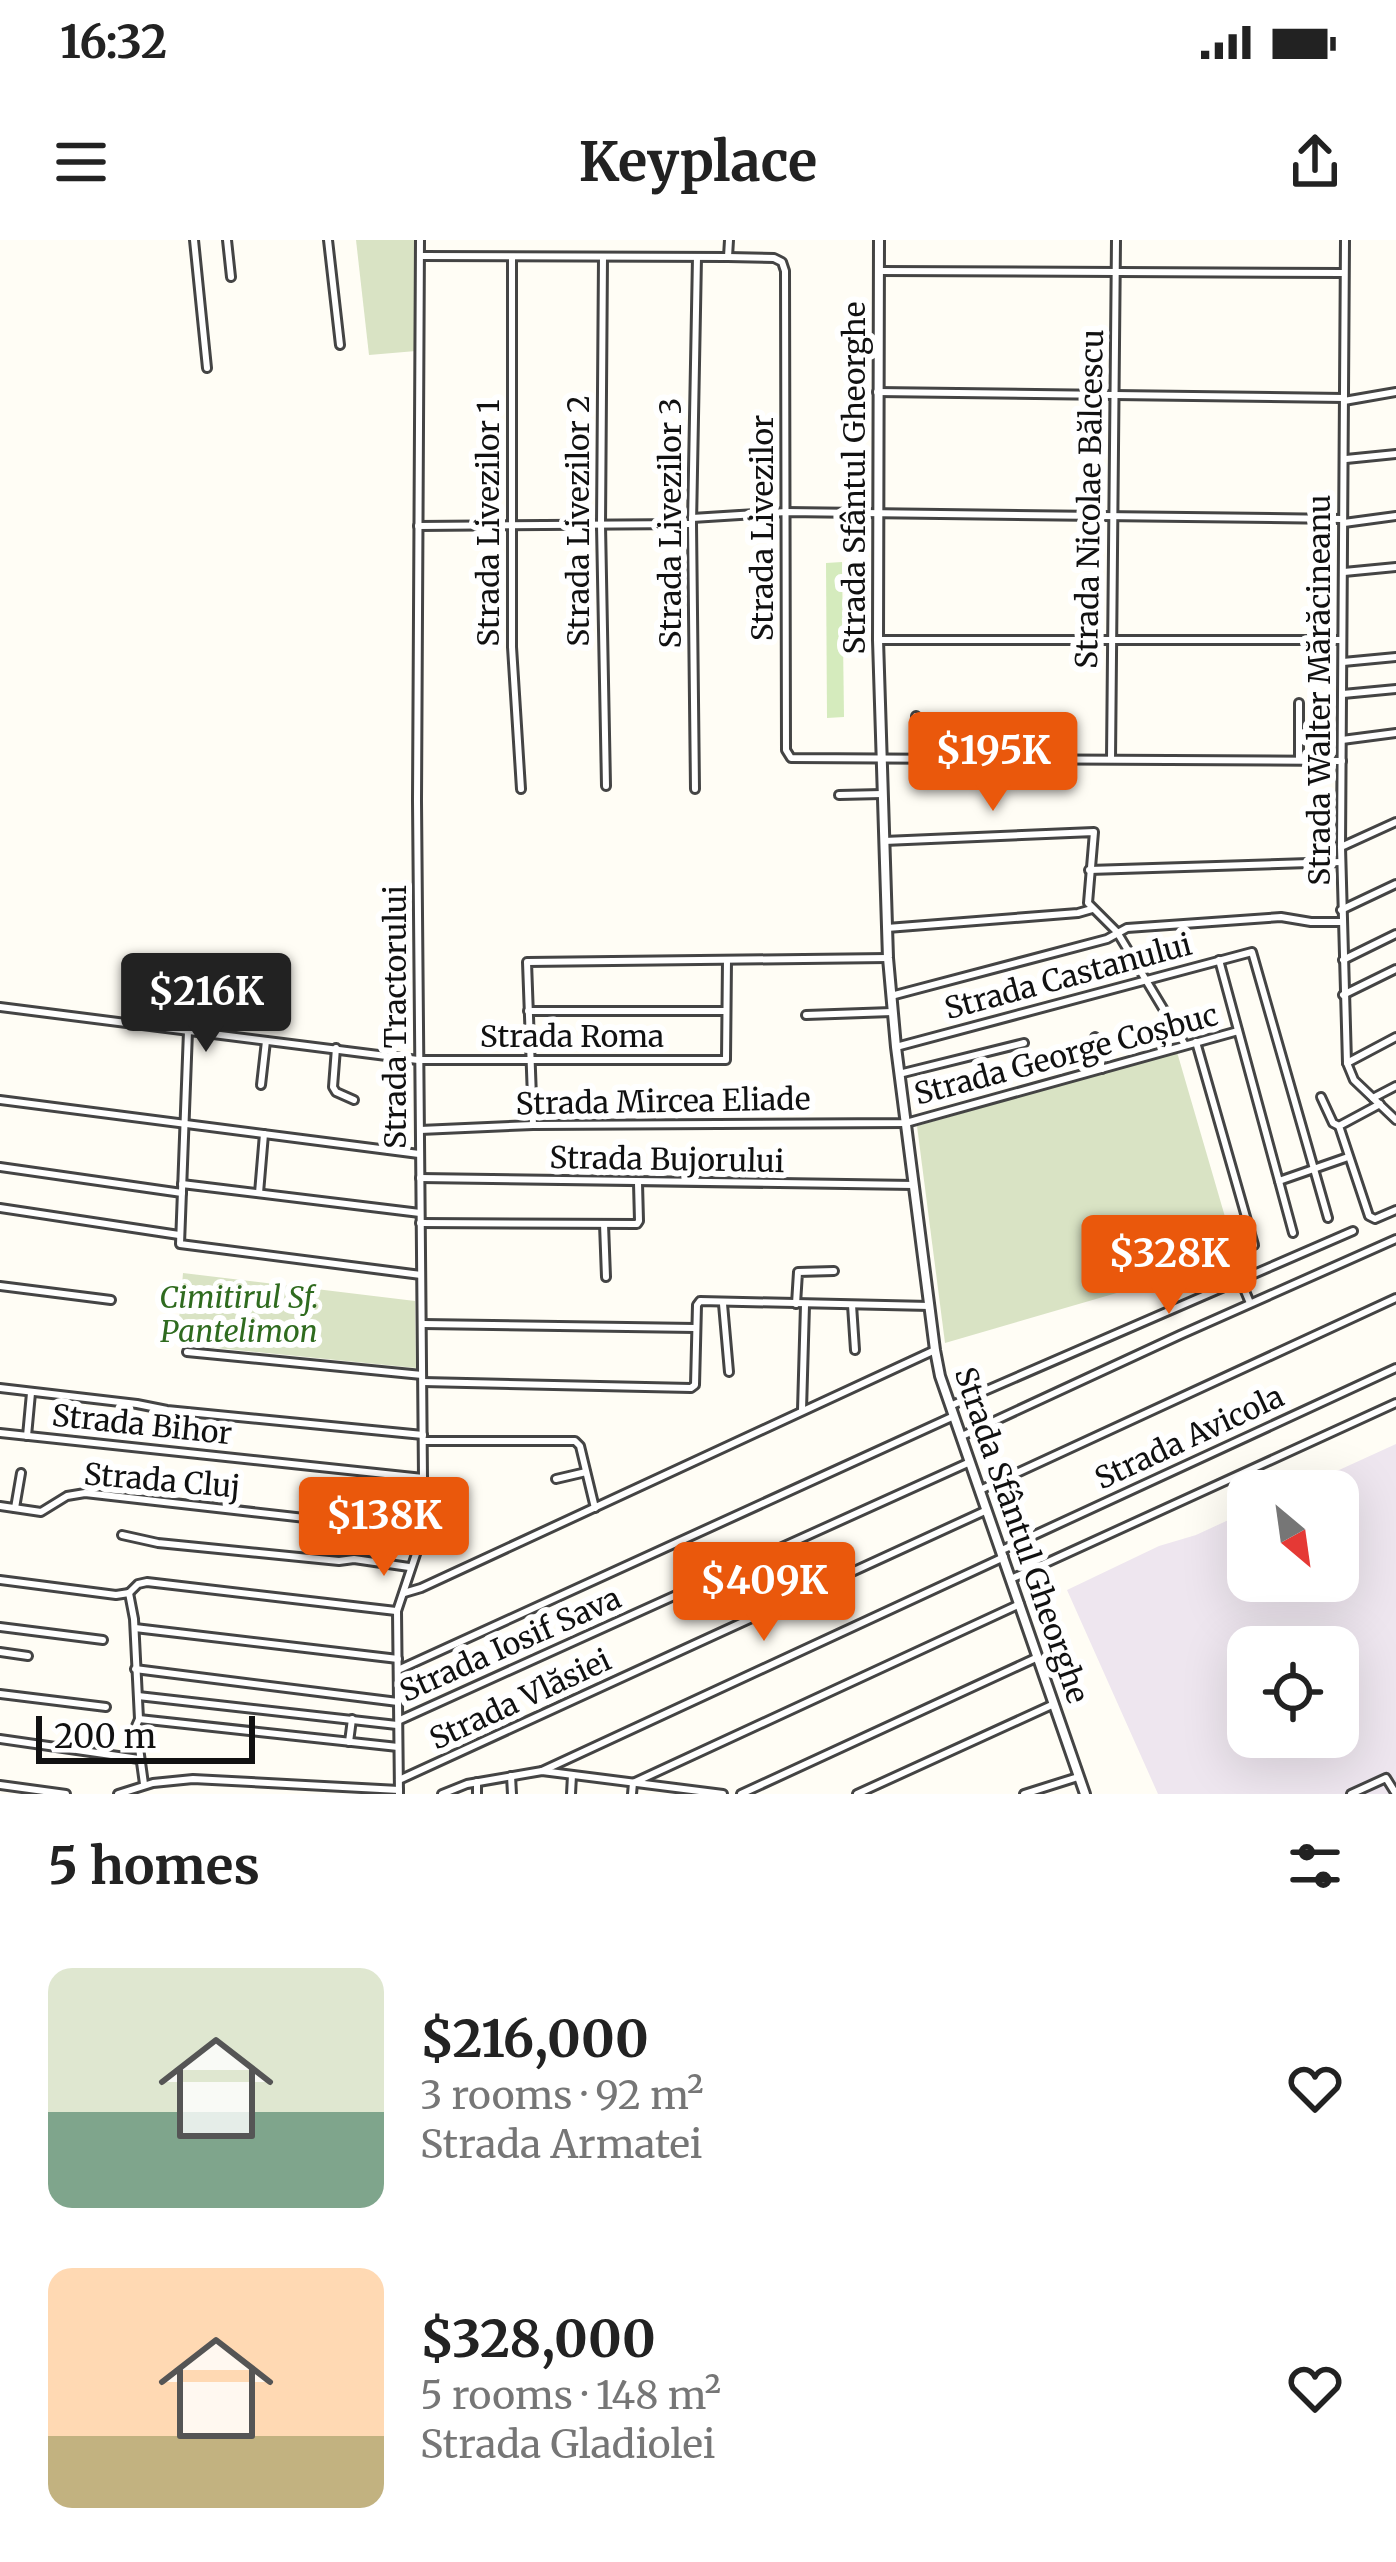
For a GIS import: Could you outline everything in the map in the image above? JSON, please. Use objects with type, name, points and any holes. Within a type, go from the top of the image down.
[{"type":"street","points":[[194,240],[207,368]]},
{"type":"street","points":[[226,240],[231,277]]},
{"type":"street","points":[[328,240],[340,345]]},
{"type":"street","name":"Strada Tractorului","points":[[399,1792],[397,1611],[422,1531],[423,1478],[418,1060],[420,240]]},
{"type":"street","points":[[728,257],[729,240]]},
{"type":"street","name":"Strada Sfântul Gheorghe","points":[[879,240],[878,640],[888,958],[929,1306],[952,1411],[1085,1794]]},
{"type":"street","name":"Strada Nicolae Bălcescu","points":[[1111,760],[1116,240]]},
{"type":"street","name":"Strada Walter Mărăcineanu","points":[[1345,240],[1341,910],[1346,1064]]},
{"type":"street","name":"Strada Livezilor","points":[[420,256],[774,258],[784,266],[787,754],[795,759],[880,760]]},
{"type":"street","name":"Strada Livezilor 1","points":[[512,256],[512,647],[520,789]]},
{"type":"street","name":"Strada Livezilor 3","points":[[695,789],[692,521],[697,256]]},
{"type":"street","name":"Strada Livezilor 2","points":[[603,257],[606,786]]},
{"type":"street","points":[[878,272],[1344,273]]},
{"type":"street","points":[[878,392],[1344,399],[1396,392]]},
{"type":"street","points":[[1345,460],[1396,454]]},
{"type":"street","points":[[418,526],[601,525],[787,512],[1344,521],[1396,516]]},
{"type":"street","points":[[1344,572],[1396,567]]},
{"type":"street","points":[[878,640],[1343,640]]},
{"type":"street","points":[[1343,662],[1396,657]]},
{"type":"street","points":[[1343,694],[1396,689]]},
{"type":"street","points":[[1299,703],[1299,760]]},
{"type":"street","points":[[915,760],[916,716]]},
{"type":"street","points":[[1342,740],[1396,733]]},
{"type":"street","points":[[880,760],[1342,760]]},
{"type":"street","points":[[839,795],[882,794]]},
{"type":"street","points":[[1341,848],[1396,823]]},
{"type":"street","points":[[884,841],[1094,832],[1088,898],[1117,932],[1185,1045]]},
{"type":"street","points":[[1089,870],[1341,862]]},
{"type":"street","points":[[1341,910],[1396,884]]},
{"type":"street","points":[[887,928],[1093,909]]},
{"type":"street","points":[[891,996],[1107,939],[1127,928],[1281,917],[1342,922]]},
{"type":"street","points":[[1342,960],[1396,934]]},
{"type":"street","name":"Strada Castanului","points":[[896,1047],[1252,952],[1314,1169]]},
{"type":"street","points":[[532,1125],[527,962],[888,958]]},
{"type":"street","points":[[1219,959],[1293,1233]]},
{"type":"street","points":[[528,1011],[726,1011],[727,960]]},
{"type":"street","points":[[1343,995],[1396,969]]},
{"type":"street","name":"Strada Roma","points":[[0,1007],[418,1060],[726,1060],[726,1011]]},
{"type":"street","points":[[806,1015],[892,1012]]},
{"type":"street","points":[[179,1240],[188,1031]]},
{"type":"street","name":"Strada George Coșbuc","points":[[906,1123],[1238,1031]]},
{"type":"street","points":[[1095,1037],[1102,1069]]},
{"type":"street","points":[[1396,1037],[1346,1064],[1352,1077],[1396,1120]]},
{"type":"street","points":[[261,1085],[266,1041]]},
{"type":"street","points":[[1196,1042],[1254,1245]]},
{"type":"street","points":[[899,1074],[1024,1043]]},
{"type":"street","points":[[336,1048],[333,1087],[354,1100]]},
{"type":"street","points":[[1339,1126],[1396,1086]]},
{"type":"street","points":[[1321,1097],[1339,1126],[1369,1216],[1375,1219],[1396,1210]]},
{"type":"street","points":[[0,1100],[420,1154]]},
{"type":"street","name":"Strada Mircea Eliade","points":[[420,1130],[906,1123]]},
{"type":"street","points":[[259,1193],[265,1134]]},
{"type":"street","points":[[1279,1181],[1348,1157]]},
{"type":"street","points":[[0,1167],[259,1193],[420,1218],[604,1224],[638,1223],[638,1183]]},
{"type":"street","points":[[1314,1169],[1328,1217]]},
{"type":"street","name":"Strada Bujorului","points":[[420,1178],[914,1185]]},
{"type":"street","points":[[0,1208],[421,1275]]},
{"type":"street","points":[[604,1224],[605,1277]]},
{"type":"street","points":[[398,1670],[952,1411],[1353,1231]]},
{"type":"street","points":[[961,1437],[1396,1239]]},
{"type":"street","points":[[802,1411],[798,1272],[834,1271]]},
{"type":"street","points":[[1240,1279],[1250,1303]]},
{"type":"street","points":[[0,1286],[111,1300]]},
{"type":"street","points":[[980,1490],[1396,1298]]},
{"type":"street","points":[[187,1352],[422,1379],[589,1388],[694,1387],[698,1303],[929,1306]]},
{"type":"street","points":[[722,1303],[729,1372]]},
{"type":"street","points":[[852,1306],[855,1350]]},
{"type":"street","points":[[422,1324],[695,1328]]},
{"type":"street","points":[[401,1594],[935,1350]]},
{"type":"street","name":"Strada Avicola","points":[[542,1771],[1396,1368]]},
{"type":"street","points":[[0,1388],[423,1438],[572,1440],[580,1446],[595,1508]]},
{"type":"street","points":[[27,1436],[31,1393]]},
{"type":"street","points":[[1011,1579],[1396,1403]]},
{"type":"street","name":"Strada Bihor","points":[[0,1433],[423,1478]]},
{"type":"street","name":"Strada Iosif Sava","points":[[398,1723],[970,1462]]},
{"type":"street","points":[[556,1479],[586,1472]]},
{"type":"street","points":[[0,1506],[15,1508],[21,1473]]},
{"type":"street","name":"Strada Cluj","points":[[15,1508],[46,1511],[67,1496],[85,1492],[422,1531]]},
{"type":"street","name":"Strada Vlăsiei","points":[[399,1780],[987,1510]]},
{"type":"street","points":[[122,1535],[158,1543],[339,1561],[354,1558],[410,1568]]},
{"type":"street","points":[[0,1580],[116,1595],[147,1582],[397,1611]]},
{"type":"street","points":[[129,1593],[144,1785]]},
{"type":"street","points":[[633,1783],[1020,1604]]},
{"type":"street","points":[[0,1628],[103,1640]]},
{"type":"street","points":[[135,1628],[398,1658]]},
{"type":"street","points":[[0,1652],[28,1656]]},
{"type":"street","points":[[741,1794],[1038,1657]]},
{"type":"street","points":[[135,1669],[398,1702]]},
{"type":"street","points":[[0,1694],[106,1706]]},
{"type":"street","points":[[138,1696],[398,1723]]},
{"type":"street","points":[[857,1794],[1054,1704]]},
{"type":"street","points":[[139,1718],[399,1747]]},
{"type":"street","points":[[349,1742],[352,1719]]},
{"type":"street","points":[[0,1739],[139,1759]]},
{"type":"street","points":[[442,1794],[477,1782],[542,1771],[723,1794]]},
{"type":"street","points":[[572,1775],[572,1794]]},
{"type":"street","points":[[511,1776],[512,1794]]},
{"type":"street","points":[[1024,1794],[1079,1776]]},
{"type":"street","points":[[1351,1794],[1386,1778],[1396,1794]]},
{"type":"street","points":[[477,1782],[477,1794]]},
{"type":"street","points":[[247,1783],[247,1794]]},
{"type":"street","points":[[122,1793],[144,1785],[247,1783],[399,1792]]},
{"type":"street","points":[[632,1794],[633,1783]]},
{"type":"street","points":[[0,1785],[66,1794]]},
{"type":"shaded area","points":[[1396,1444],[1396,1794],[1158,1794],[1067,1590],[1159,1546],[1227,1521],[1227,1602],[1359,1602],[1359,1470],[1339,1470]]},
{"type":"green space","points":[[356,240],[417,240],[416,351],[369,355]]},
{"type":"green space","points":[[842,562],[844,717],[827,718],[826,563]]},
{"type":"green space","points":[[1177,1052],[1237,1258],[945,1343],[917,1126]]},
{"type":"green space","name":"Cimitirul Sf. Pantelimon","points":[[183,1273],[415,1301],[416,1368],[177,1344]]}]
